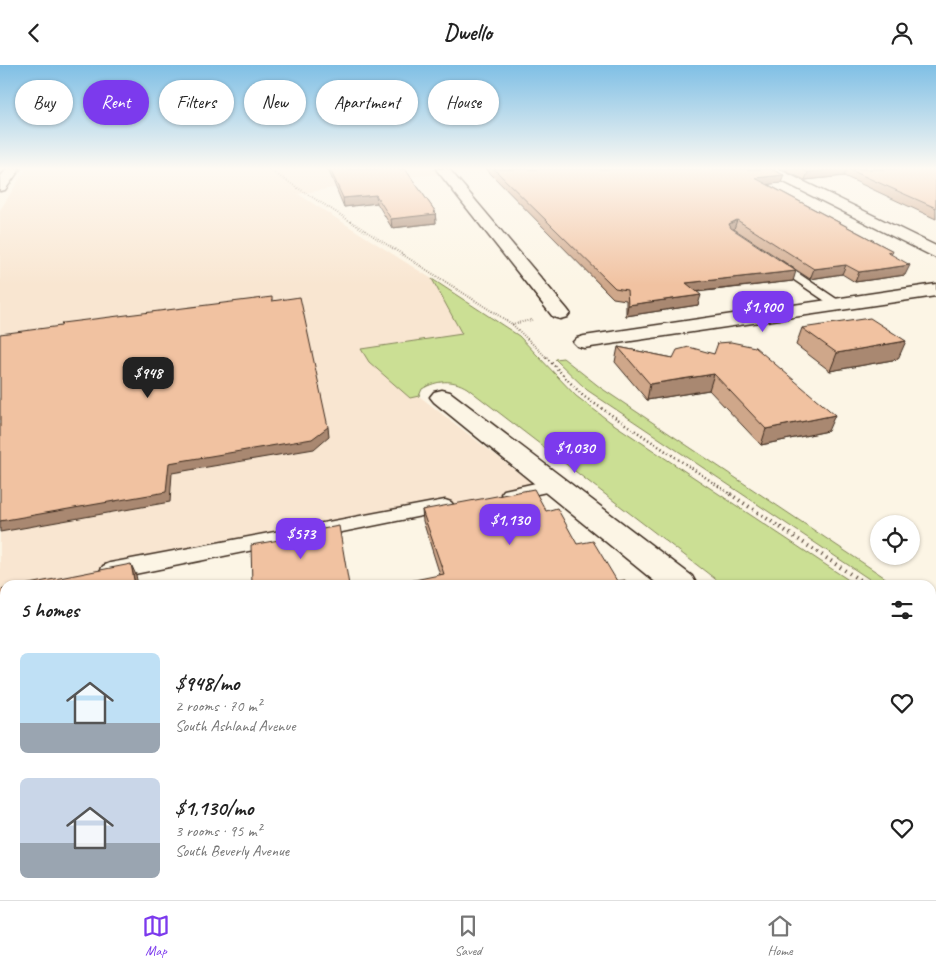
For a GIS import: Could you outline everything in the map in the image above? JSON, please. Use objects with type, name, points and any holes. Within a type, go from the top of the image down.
[{"type":"street","points":[[474,208],[560,313]]},
{"type":"street","points":[[846,208],[936,253]]},
{"type":"street","points":[[584,342],[936,290]]},
{"type":"street","points":[[442,397],[676,580]]},
{"type":"lane","points":[[765,255],[838,304]]},
{"type":"lane","points":[[489,497],[554,485]]},
{"type":"lane","points":[[97,574],[460,503]]},
{"type":"path","points":[[329,208],[512,324],[584,396],[860,580]]},
{"type":"path","points":[[512,324],[532,320]]},
{"type":"shaded area","points":[[1,208],[320,208],[432,279],[463,335],[361,349],[410,398],[419,396],[538,488],[64,580],[0,580]]},
{"type":"green space","points":[[432,279],[519,336],[576,396],[609,421],[848,580],[717,580],[467,388],[456,383],[439,382],[422,389],[419,396],[410,398],[369,362],[361,349],[462,334]]},
{"type":"green space","points":[[563,358],[601,388],[889,580],[871,580],[587,390],[555,359]]},
{"type":"building","points":[[384,208],[433,208],[436,214],[391,219]]},
{"type":"building","points":[[534,208],[812,208],[893,251],[887,252],[910,265],[859,272],[846,265],[814,269],[737,220],[729,224],[731,228],[796,271],[686,283],[701,295],[628,305],[627,290],[615,288]]},
{"type":"building","points":[[272,297],[272,301],[300,297],[328,427],[312,439],[169,463],[166,492],[0,521],[0,334],[61,326],[62,323]]},
{"type":"building","points":[[870,318],[906,341],[837,353],[802,328]]},
{"type":"building","points":[[731,342],[755,347],[835,415],[766,429],[714,374],[650,384],[618,347],[673,358],[677,350],[689,347],[714,354],[718,343]]},
{"type":"building","points":[[534,489],[546,511],[557,508],[577,544],[593,541],[616,580],[415,580],[444,574],[422,510]]},
{"type":"building","points":[[339,526],[348,580],[252,580],[251,545],[307,535],[306,532]]},
{"type":"building","points":[[131,564],[134,580],[49,580]]}]
